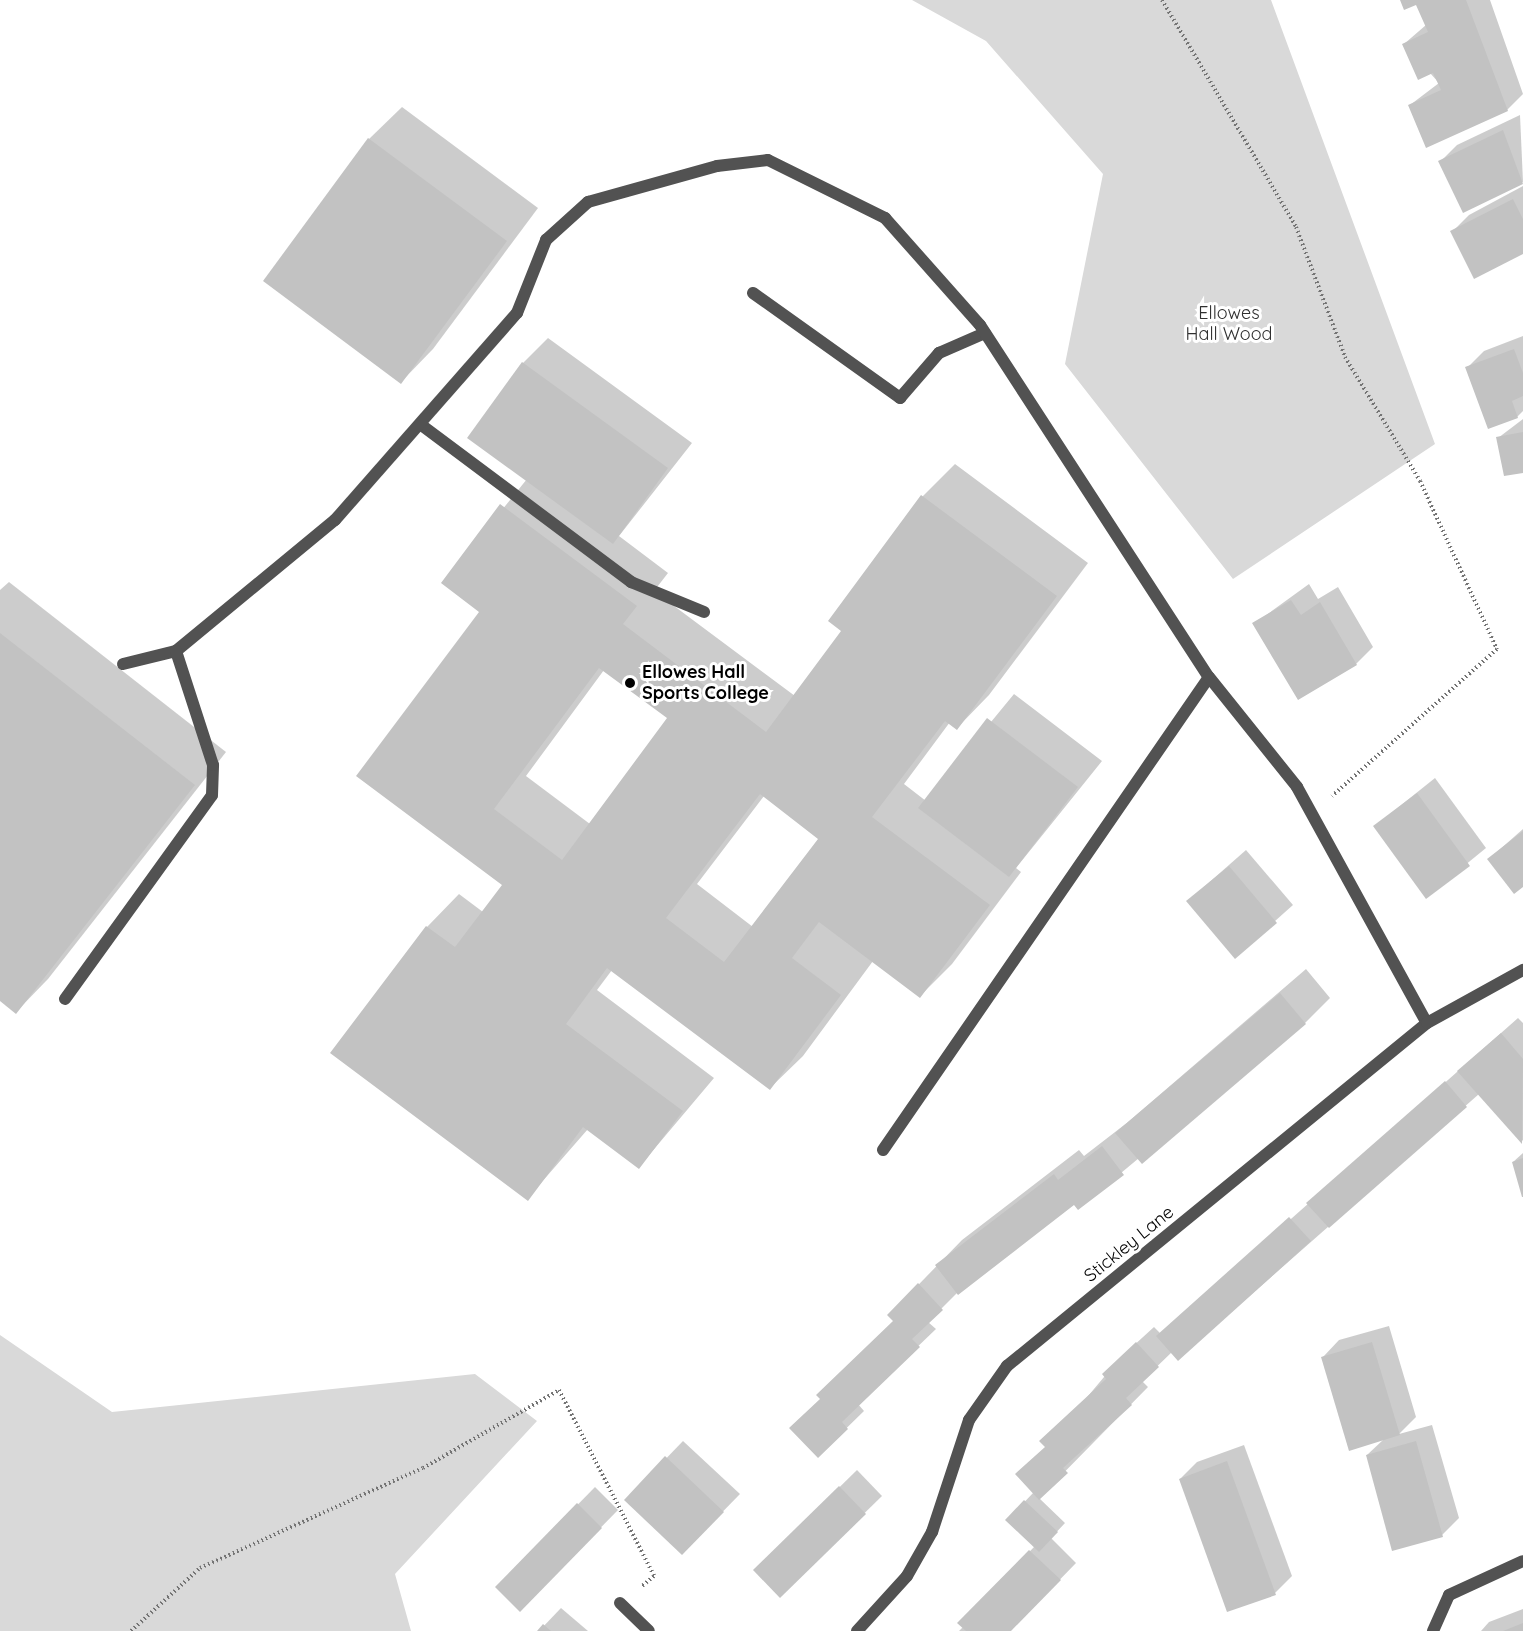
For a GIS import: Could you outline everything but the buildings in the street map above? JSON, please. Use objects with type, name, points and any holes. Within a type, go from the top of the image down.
[{"type":"street","points":[[123,664],[176,651],[335,520],[517,313],[546,240],[588,202],[717,166],[768,160],[885,218],[985,333],[1209,677],[1298,787],[1427,1023]]},
{"type":"street","points":[[753,293],[900,398],[939,353],[985,333]]},
{"type":"street","points":[[420,424],[631,582],[704,612]]},
{"type":"street","points":[[64,999],[212,795],[213,765],[176,651]]},
{"type":"street","points":[[883,1150],[1209,677]]},
{"type":"street","name":"Stickley Lane","points":[[857,1631],[912,1567],[932,1532],[969,1420],[1007,1366],[1427,1023],[1523,970]]},
{"type":"street","points":[[1433,1631],[1449,1595],[1523,1561]]},
{"type":"street","points":[[620,1603],[649,1631]]},
{"type":"path","points":[[1162,0],[1296,227],[1345,357],[1420,481],[1497,648],[1312,814]]},
{"type":"path","points":[[131,1631],[200,1568],[423,1468],[559,1390],[654,1576],[620,1603]]},
{"type":"green space","name":"Ellowes Hall Wood","points":[[912,0],[1271,0],[1435,444],[1233,579],[1065,364],[1103,174],[986,41]]},
{"type":"green space","points":[[0,1335],[112,1412],[475,1374],[537,1421],[395,1574],[411,1631],[0,1631]]},
{"type":"place","name":"Ellowes Hall Sports College","points":[[630,683]]}]
